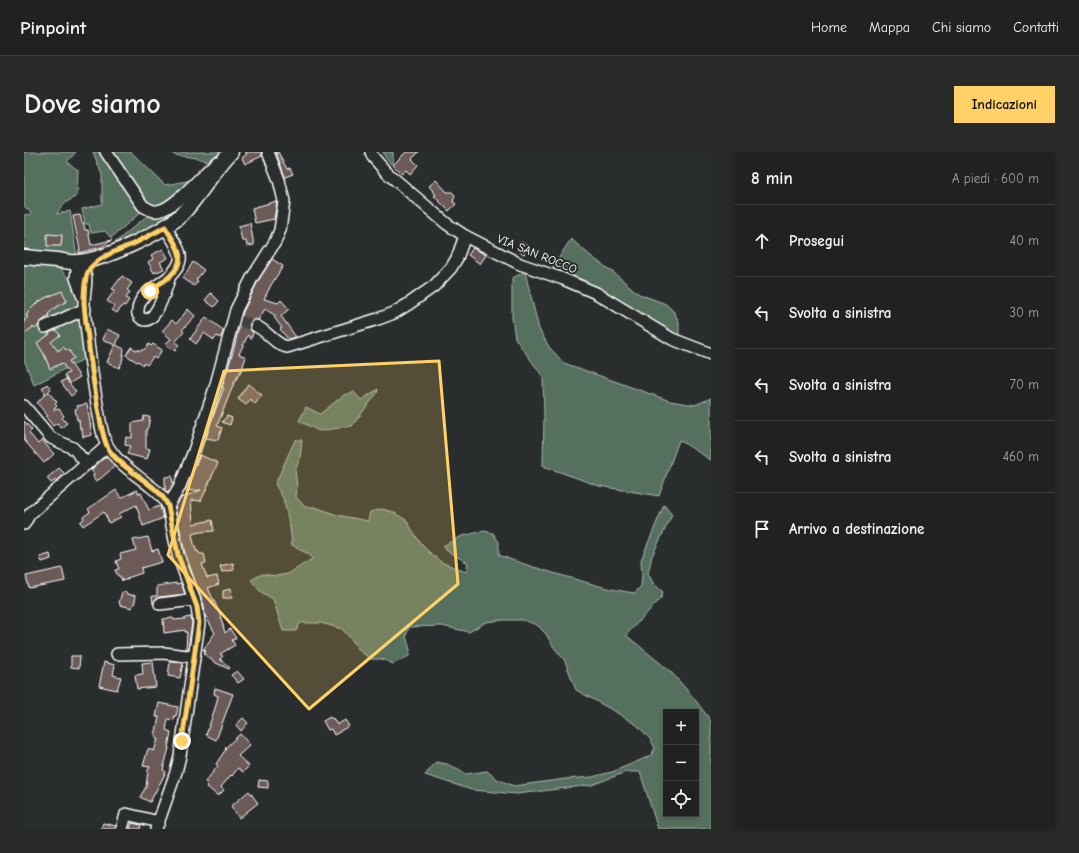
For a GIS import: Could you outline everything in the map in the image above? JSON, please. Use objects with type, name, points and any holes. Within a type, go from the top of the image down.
[{"type":"main road","points":[[24,257],[78,262],[105,256],[150,236],[181,215],[228,155]]},
{"type":"street","points":[[106,152],[143,206],[153,211],[168,207],[178,200],[210,168],[228,155]]},
{"type":"street","points":[[168,506],[179,488],[194,451],[236,320],[241,298],[275,242],[280,230],[284,201],[279,180],[268,152]]},
{"type":"street","name":"VIA SAN ROCCO","points":[[371,152],[373,157],[386,172],[447,224],[465,236],[520,264],[563,279],[596,293],[672,339],[711,354]]},
{"type":"street","points":[[165,227],[179,249],[180,254],[179,264],[170,276]]},
{"type":"street","points":[[256,326],[263,329],[281,345],[287,347],[394,313],[434,286],[444,276],[457,258],[465,236]]},
{"type":"street","points":[[81,278],[105,256]]},
{"type":"street","points":[[55,260],[81,278]]},
{"type":"street","points":[[78,262],[84,268],[81,278],[81,290],[85,306],[90,361],[103,436],[110,450],[121,463],[163,496],[168,506],[178,555],[194,600],[199,623],[178,763],[157,826],[126,814],[122,829]]},
{"type":"street","points":[[45,327],[85,306]]},
{"type":"street","points":[[24,406],[51,438],[73,448],[87,464]]},
{"type":"street","points":[[24,524],[33,511],[108,446]]},
{"type":"street","points":[[160,604],[194,600]]},
{"type":"street","points":[[117,654],[164,653],[194,657]]},
{"type":"highlighted area","points":[[439,361],[458,584],[309,709],[168,555],[224,371]]},
{"type":"green space","points":[[24,152],[76,152],[67,162],[78,170],[77,196],[65,203],[56,214],[70,211],[77,257],[24,252],[24,215],[32,214],[24,206]]},
{"type":"green space","points":[[93,152],[100,152],[136,205],[142,211],[111,238],[105,231],[91,233],[89,224],[85,224],[82,209],[102,204],[102,175]]},
{"type":"green space","points":[[111,152],[131,152],[165,185],[192,180],[170,201],[156,207],[146,202]]},
{"type":"green space","points":[[171,152],[221,152],[210,162],[197,158],[174,155]]},
{"type":"green space","points":[[383,152],[393,152],[393,162],[391,164],[385,157]]},
{"type":"green space","points":[[202,181],[181,207],[165,220],[106,250],[148,215]]},
{"type":"green space","points":[[571,239],[639,294],[666,304],[674,312],[679,322],[679,338],[655,324],[631,307],[581,279],[551,270]]},
{"type":"green space","points":[[24,262],[56,267],[61,270],[73,283],[78,295],[86,358],[34,385],[24,360]]},
{"type":"green space","points":[[525,272],[539,329],[549,347],[564,363],[670,401],[695,405],[711,398],[711,460],[679,440],[659,496],[599,486],[543,466],[543,377],[515,338],[512,318],[512,278]]},
{"type":"green space","points":[[378,389],[377,393],[352,426],[319,431],[299,421],[306,407],[320,414],[344,395],[354,392],[361,400]]},
{"type":"green space","points":[[295,440],[302,440],[300,458],[295,471],[297,485],[296,497],[305,507],[315,507],[337,515],[368,521],[370,512],[382,509],[393,512],[406,520],[421,544],[430,553],[441,562],[466,572],[468,563],[447,551],[443,546],[462,536],[484,531],[493,533],[499,542],[499,555],[586,582],[616,590],[635,593],[641,586],[641,560],[664,505],[672,515],[652,556],[648,573],[653,583],[663,592],[661,598],[626,635],[671,672],[693,697],[711,721],[711,829],[658,829],[640,772],[626,772],[592,785],[517,794],[472,790],[425,775],[436,762],[447,764],[466,774],[487,771],[497,779],[514,786],[592,777],[612,772],[643,759],[651,755],[655,748],[650,739],[638,726],[576,690],[565,661],[546,634],[537,625],[523,620],[486,622],[469,632],[442,626],[409,627],[406,636],[410,650],[409,656],[393,664],[382,659],[370,659],[359,650],[342,629],[321,623],[300,623],[296,631],[283,631],[273,599],[261,592],[251,580],[262,574],[276,576],[288,574],[312,559],[309,554],[292,545],[290,527],[283,498],[275,484]]},
{"type":"building","points":[[245,152],[261,152],[262,156],[245,164],[242,158],[247,154]]},
{"type":"building","points":[[276,152],[278,152],[287,169],[290,168],[293,174],[285,177]]},
{"type":"building","points":[[406,152],[419,152],[412,159],[418,165],[410,174],[406,170],[402,174],[393,165]]},
{"type":"building","points":[[436,180],[447,192],[452,192],[455,195],[453,202],[456,204],[449,211],[434,196],[436,195],[429,186]]},
{"type":"building","points":[[277,201],[274,219],[255,223],[252,208]]},
{"type":"building","points":[[80,215],[85,230],[88,230],[91,245],[112,240],[102,247],[79,253],[80,250],[73,216]]},
{"type":"building","points":[[250,223],[254,245],[247,246],[246,241],[242,241],[239,226]]},
{"type":"building","points":[[47,234],[62,235],[61,246],[47,246]]},
{"type":"building","points":[[521,242],[528,246],[524,254],[517,250]]},
{"type":"building","points":[[473,248],[486,255],[480,264],[468,255]]},
{"type":"building","points":[[163,249],[168,258],[160,262],[164,269],[154,273],[148,262],[153,259],[151,255]]},
{"type":"building","points":[[272,259],[283,266],[264,299],[278,303],[281,300],[289,309],[281,316],[296,337],[288,339],[280,329],[282,328],[274,317],[276,316],[265,309],[258,320],[253,320],[250,322],[249,326],[253,333],[251,339],[248,335],[239,354],[246,357],[217,426],[222,428],[218,440],[206,438],[224,388],[222,387],[243,312],[258,281]]},
{"type":"building","points":[[193,262],[204,270],[196,280],[198,281],[194,286],[183,278]]},
{"type":"building","points":[[122,276],[132,283],[127,290],[130,292],[126,298],[129,300],[117,313],[112,310],[115,306],[107,301],[115,290],[112,289]]},
{"type":"building","points":[[62,291],[67,301],[56,307],[48,314],[49,315],[35,329],[33,327],[24,334],[24,321],[28,317],[26,316],[29,311],[45,298]]},
{"type":"building","points":[[211,293],[219,301],[214,307],[205,300]]},
{"type":"building","points":[[188,309],[195,316],[182,330],[184,332],[175,342],[179,345],[175,351],[165,344],[171,339],[162,331],[172,320],[176,324]]},
{"type":"building","points":[[206,317],[223,330],[223,333],[220,338],[217,336],[214,340],[204,333],[196,344],[190,339]]},
{"type":"building","points":[[107,329],[120,335],[116,345],[124,349],[122,362],[119,368],[107,362],[115,345],[103,340]]},
{"type":"building","points":[[56,330],[60,335],[51,342],[58,351],[63,347],[66,350],[68,349],[74,358],[69,361],[80,377],[70,383],[64,375],[69,373],[62,363],[50,369],[44,354],[37,343],[50,334],[49,333]]},
{"type":"building","points":[[149,344],[151,346],[153,344],[162,350],[156,359],[153,357],[147,365],[144,363],[143,365],[126,355],[131,347],[137,351],[139,349],[140,351],[145,349]]},
{"type":"building","points":[[66,379],[76,392],[71,396],[61,382]]},
{"type":"building","points":[[47,384],[51,389],[48,392],[57,402],[55,404],[57,406],[53,410],[59,409],[64,416],[62,418],[67,423],[61,428],[57,423],[53,426],[46,417],[48,416],[37,403],[46,393],[42,389]]},
{"type":"building","points":[[248,384],[262,395],[255,404],[250,399],[246,405],[238,399]]},
{"type":"building","points":[[87,404],[92,435],[83,437],[82,429],[80,429],[79,420],[77,420],[75,409],[78,408],[77,406]]},
{"type":"building","points":[[144,416],[150,417],[146,431],[146,448],[150,449],[147,459],[127,454],[130,446],[125,445],[126,437],[132,438],[132,423],[143,421]]},
{"type":"building","points":[[227,416],[232,418],[230,425],[222,422]]},
{"type":"building","points":[[24,421],[32,430],[29,433],[38,444],[42,440],[54,454],[44,463],[24,440]]},
{"type":"building","points":[[200,455],[218,463],[201,501],[191,500],[193,524],[212,520],[214,531],[192,534],[197,552],[198,551],[200,554],[204,554],[206,563],[202,564],[207,578],[217,576],[219,584],[208,588],[220,614],[225,633],[230,629],[236,638],[232,640],[235,645],[220,654],[223,656],[220,659],[230,668],[229,669],[216,663],[204,654],[206,651],[203,650],[215,633],[205,615],[204,605],[185,553],[175,507],[181,498],[201,490],[185,491]]},
{"type":"building","points":[[106,456],[115,466],[100,479],[95,481],[93,476],[94,474],[91,470]]},
{"type":"building","points":[[59,468],[65,474],[57,481],[56,480],[51,483],[47,478]]},
{"type":"building","points":[[172,476],[173,484],[168,493],[165,490],[165,477]]},
{"type":"building","points":[[116,490],[121,498],[137,490],[139,494],[141,493],[149,510],[160,506],[163,518],[143,526],[136,505],[119,514],[121,517],[109,523],[104,512],[83,526],[80,522],[84,519],[83,517],[90,512],[88,509]]},
{"type":"building","points":[[148,537],[152,551],[158,549],[162,562],[141,568],[142,573],[122,581],[115,570],[119,569],[116,561],[121,559],[120,554],[136,550],[133,540]]},
{"type":"building","points":[[50,554],[51,559],[42,562],[40,557]]},
{"type":"building","points":[[233,563],[234,570],[222,572],[220,566]]},
{"type":"building","points":[[62,568],[65,581],[29,588],[26,576]]},
{"type":"building","points":[[181,583],[185,594],[159,597],[153,604],[152,596],[157,596],[157,586]]},
{"type":"building","points":[[231,588],[232,598],[223,598],[223,591]]},
{"type":"building","points":[[122,592],[136,596],[132,608],[120,605],[119,603]]},
{"type":"building","points":[[191,617],[192,623],[188,649],[186,649],[187,632],[185,632],[185,630],[164,633],[163,619],[173,618],[174,620]]},
{"type":"building","points":[[71,656],[80,656],[79,668],[71,667]]},
{"type":"building","points":[[170,661],[183,663],[180,678],[168,676]]},
{"type":"building","points":[[104,662],[115,665],[113,675],[121,677],[117,690],[99,686]]},
{"type":"building","points":[[153,662],[156,687],[137,689],[135,675],[143,674],[142,663]]},
{"type":"building","points":[[237,671],[244,679],[238,683],[231,675]]},
{"type":"building","points":[[215,688],[233,694],[216,740],[206,735],[218,696],[214,694]]},
{"type":"building","points":[[159,703],[178,707],[174,720],[168,719],[166,730],[171,732],[169,748],[163,770],[166,772],[150,802],[140,797],[146,787],[148,770],[150,767],[143,766],[148,749],[154,751],[158,739],[156,739],[157,736],[155,736],[159,717],[156,717]]},
{"type":"building","points":[[330,717],[332,719],[333,718],[337,725],[345,720],[349,726],[334,735],[331,729],[328,730],[323,721]]},
{"type":"building","points":[[243,718],[248,723],[241,731],[236,725]]},
{"type":"building","points":[[240,734],[250,745],[238,756],[249,766],[243,772],[238,768],[221,787],[224,790],[218,796],[206,786],[208,784],[205,782],[218,766],[216,764],[226,749],[225,748]]},
{"type":"building","points":[[259,780],[268,781],[268,788],[258,787]]},
{"type":"building","points":[[249,791],[258,803],[239,818],[231,806]]},
{"type":"building","points":[[103,823],[116,826],[115,829],[101,829]]},
{"type":"building","points":[[132,823],[141,825],[140,829],[130,829]]},
{"type":"tunnel","points":[[240,321],[256,326]]},
{"type":"route","points":[[150,291],[170,276],[176,269],[180,260],[179,249],[165,227],[150,236],[105,256],[95,264],[89,271],[86,278],[84,303],[90,361],[105,441],[110,450],[121,463],[159,492],[166,501],[178,555],[197,607],[199,623],[182,741]]}]
